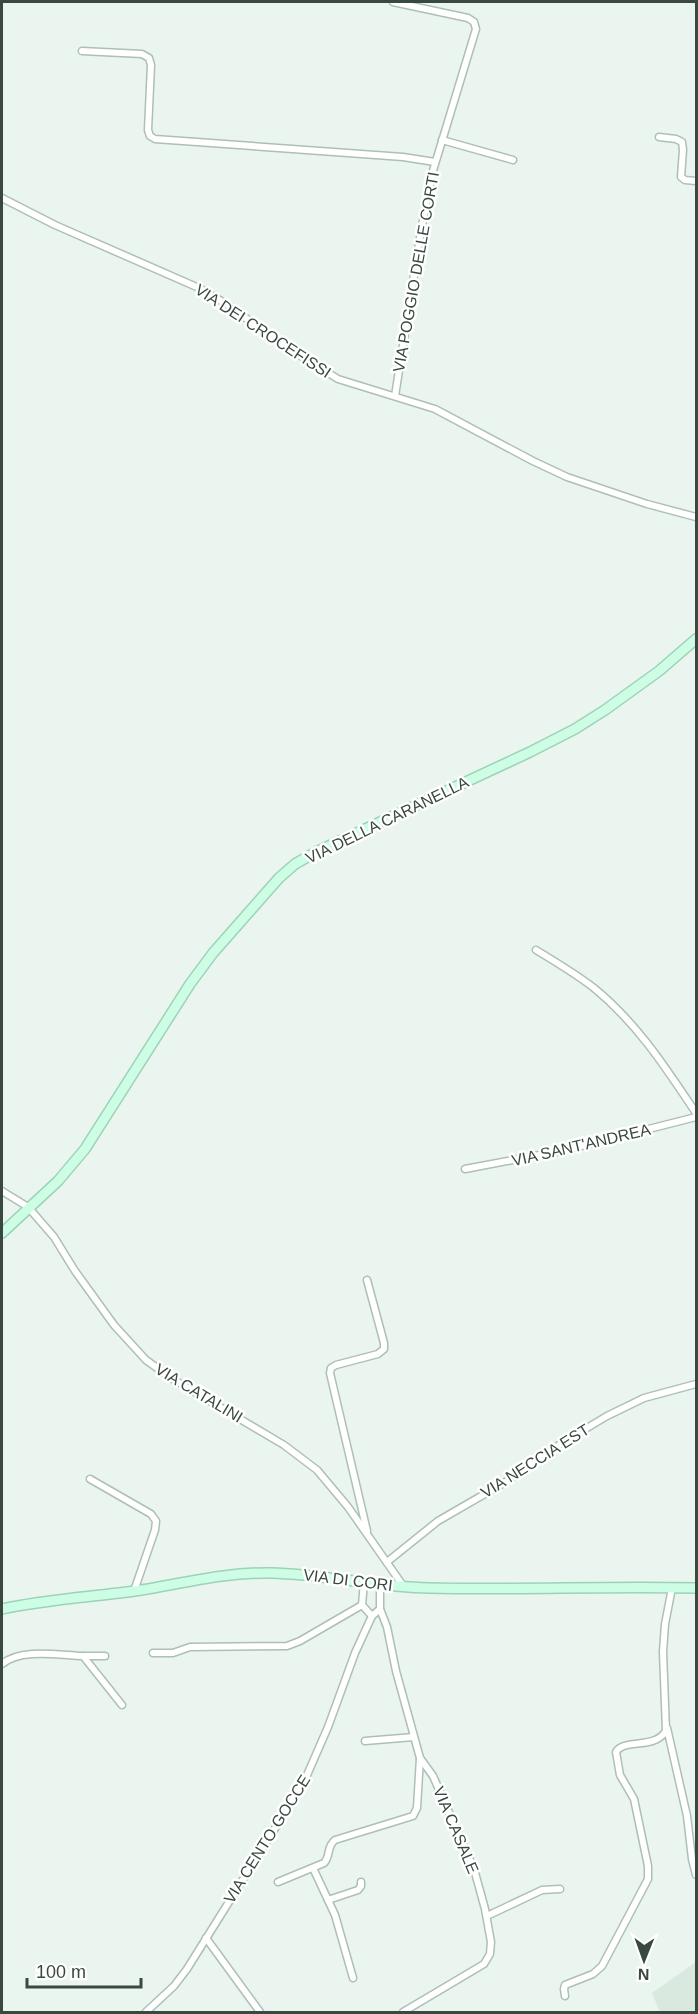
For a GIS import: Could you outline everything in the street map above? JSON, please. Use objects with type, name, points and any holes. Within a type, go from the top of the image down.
[{"type":"main road","name":"VIA DELLA CARANELLA","points":[[2,1233],[58,1181],[86,1149],[200,970],[257,901],[286,872],[316,852],[575,729],[606,710],[696,639]]},
{"type":"main road","name":"VIA DI CORI","points":[[2,1609],[259,1573],[300,1574],[404,1587],[696,1588]]},
{"type":"street","name":"VIA POGGIO DELLE CORTI","points":[[393,2],[468,18],[473,20],[476,26],[476,35],[435,162],[421,231],[395,396]]},
{"type":"street","points":[[82,51],[142,54],[149,58],[151,63],[148,130],[150,136],[155,139],[403,157],[435,162]]},
{"type":"street","points":[[659,137],[682,142],[681,177],[685,180],[696,181]]},
{"type":"street","points":[[442,140],[513,160]]},
{"type":"street","name":"VIA DEI CROCEFISSI","points":[[2,198],[55,225],[199,288],[338,379],[444,413],[567,477],[647,504],[696,517]]},
{"type":"street","points":[[536,950],[592,987],[628,1020],[652,1048],[696,1113]]},
{"type":"street","name":"VIA SANT'ANDREA","points":[[465,1169],[561,1151],[696,1117]]},
{"type":"street","name":"VIA CATALINI","points":[[2,1191],[28,1208],[58,1241],[70,1264],[121,1334],[142,1357],[165,1374],[301,1456],[331,1485],[404,1587]]},
{"type":"street","points":[[367,1280],[384,1349],[378,1354],[336,1365],[331,1368],[330,1373],[368,1534]]},
{"type":"street","name":"VIA NECCIA EST","points":[[387,1562],[438,1521],[509,1480],[562,1443],[607,1416],[644,1398],[696,1383]]},
{"type":"street","points":[[90,1479],[151,1514],[155,1519],[155,1530],[134,1591]]},
{"type":"street","points":[[364,1582],[362,1605],[372,1616],[380,1609]]},
{"type":"street","name":"VIA CASALE","points":[[380,1584],[380,1609],[387,1626],[420,1758],[435,1780],[474,1869],[487,1916],[491,1948],[485,1962],[403,2013]]},
{"type":"street","points":[[672,1588],[665,1624],[663,1652],[667,1727],[687,1816],[696,1875]]},
{"type":"street","points":[[153,1653],[173,1653],[192,1647],[285,1646],[300,1641],[362,1605]]},
{"type":"street","name":"VIA CENTO GOCCE","points":[[146,2013],[179,1979],[301,1787],[324,1735],[347,1671],[372,1616]]},
{"type":"street","points":[[2,1665],[11,1658],[26,1654],[105,1656]]},
{"type":"street","points":[[82,1656],[122,1705]]},
{"type":"street","points":[[565,1996],[565,1984],[593,1974],[602,1966],[648,1879],[648,1866],[635,1804],[631,1791],[620,1775],[616,1750],[655,1741],[664,1735],[667,1727]]},
{"type":"street","points":[[365,1741],[414,1737]]},
{"type":"street","points":[[278,1882],[326,1862],[330,1846],[335,1840],[414,1815],[417,1808],[420,1758]]},
{"type":"street","points":[[313,1868],[336,1920],[353,1978]]},
{"type":"street","points":[[328,1900],[358,1890],[361,1882]]},
{"type":"street","points":[[487,1916],[542,1890],[560,1889]]},
{"type":"street","points":[[207,1938],[260,2013]]},
{"type":"shaded area","points":[[696,1962],[696,2012],[660,2012],[652,1993]]}]
